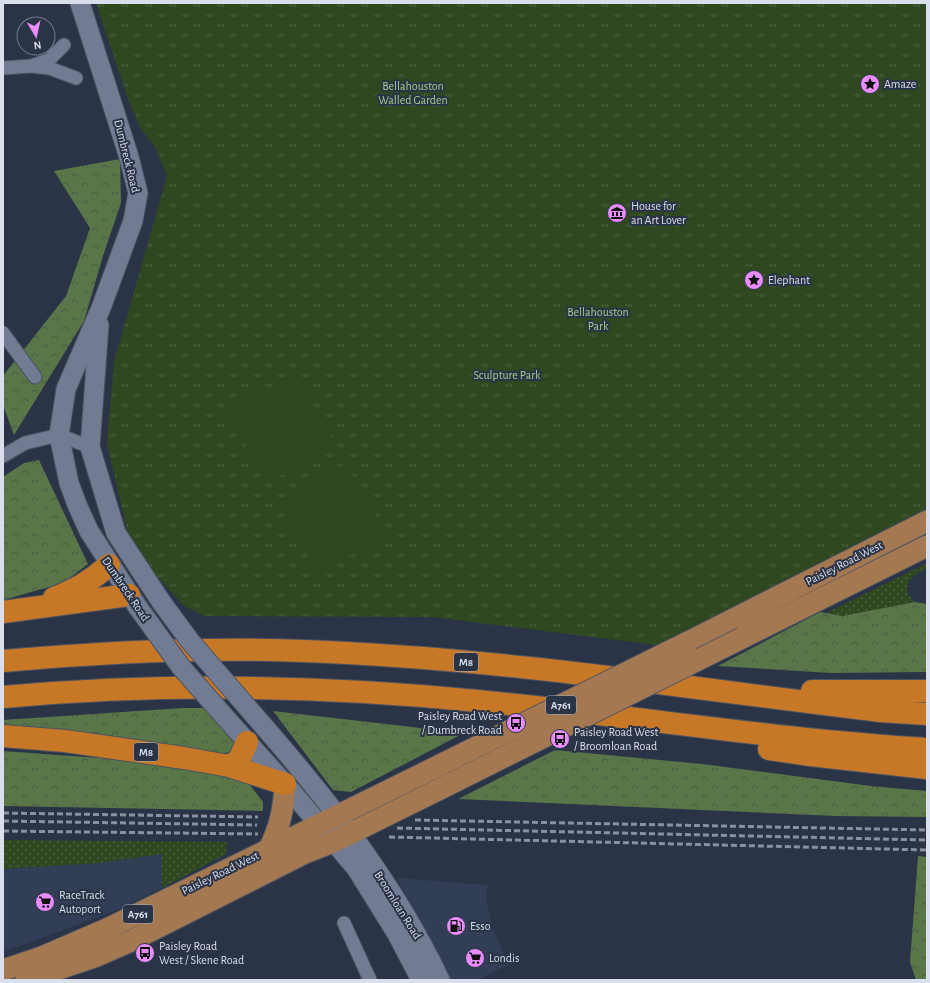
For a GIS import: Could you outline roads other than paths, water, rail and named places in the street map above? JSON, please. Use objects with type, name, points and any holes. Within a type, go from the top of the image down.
[{"type":"highway","points":[[26,609],[74,590],[92,580],[109,565]]},
{"type":"highway","points":[[3,612],[133,601]]},
{"type":"highway","name":"M8","points":[[3,661],[154,650],[310,651],[414,657],[525,667],[880,711],[927,714]]},
{"type":"highway","points":[[3,697],[121,689],[195,687],[310,688],[478,700],[816,740],[927,749]]},
{"type":"highway","points":[[715,691],[927,691]]},
{"type":"highway","points":[[478,700],[810,755],[927,768]]},
{"type":"highway","name":"M8","points":[[3,736],[114,747],[230,766],[286,784]]},
{"type":"highway","points":[[230,766],[239,760],[247,742]]},
{"type":"main road","name":"Dumbreck Road","points":[[80,3],[129,157],[138,192],[133,221],[101,308],[66,389],[60,436],[69,483],[75,501],[89,531],[109,565],[181,667],[286,784],[328,820]]},
{"type":"main road","name":"Dumbreck Road","points":[[101,308],[90,447],[116,533],[158,597],[190,641],[254,715],[328,820]]},
{"type":"main road","name":"Paisley Road West","points":[[3,970],[42,957],[109,928],[688,642],[927,521]]},
{"type":"main road","name":"Paisley Road West","points":[[26,980],[97,956],[129,942],[305,854],[342,838],[927,546]]},
{"type":"main road","points":[[133,601],[158,597]]},
{"type":"main road","points":[[247,742],[254,715]]},
{"type":"main road","points":[[269,849],[281,823],[286,784]]},
{"type":"main road","points":[[328,820],[342,838]]},
{"type":"main road","name":"Broomloan Road","points":[[342,838],[364,880],[404,946],[421,980]]},
{"type":"main road","name":"Broomloan Road","points":[[342,838],[365,852],[407,918],[440,980]]},
{"type":"street","points":[[31,66],[49,60],[64,45]]},
{"type":"street","points":[[3,68],[31,66],[49,68],[76,78]]},
{"type":"street","points":[[3,333],[35,377]]},
{"type":"street","points":[[3,456],[25,443],[60,436],[90,447]]},
{"type":"street","points":[[344,923],[370,980]]},
{"type":"railway","points":[[3,813],[258,817]]},
{"type":"railway","points":[[415,820],[927,830]]},
{"type":"railway","points":[[3,821],[257,825]]},
{"type":"railway","points":[[397,828],[927,840]]},
{"type":"railway","points":[[3,831],[258,834]]},
{"type":"railway","points":[[389,837],[927,850]]},
{"type":"place","name":"Amaze","points":[[870,84]]},
{"type":"place","name":"House for an Art Lover","points":[[617,213]]},
{"type":"place","name":"Elephant","points":[[754,280]]},
{"type":"place","name":"Paisley Road West / Dumbreck Road","points":[[516,723]]},
{"type":"place","name":"Paisley Road West / Broomloan Road","points":[[560,739]]},
{"type":"place","name":"RaceTrack Autoport","points":[[45,902]]},
{"type":"place","name":"Esso","points":[[456,926]]},
{"type":"place","name":"Paisley Road West / Skene Road","points":[[145,953]]},
{"type":"place","name":"Londis","points":[[475,958]]},
{"type":"park label","name":"Bellahouston Walled Garden","points":[[413,93]]},
{"type":"park label","name":"Bellahouston Park","points":[[598,319]]},
{"type":"park label","name":"Sculpture Park","points":[[507,375]]}]
